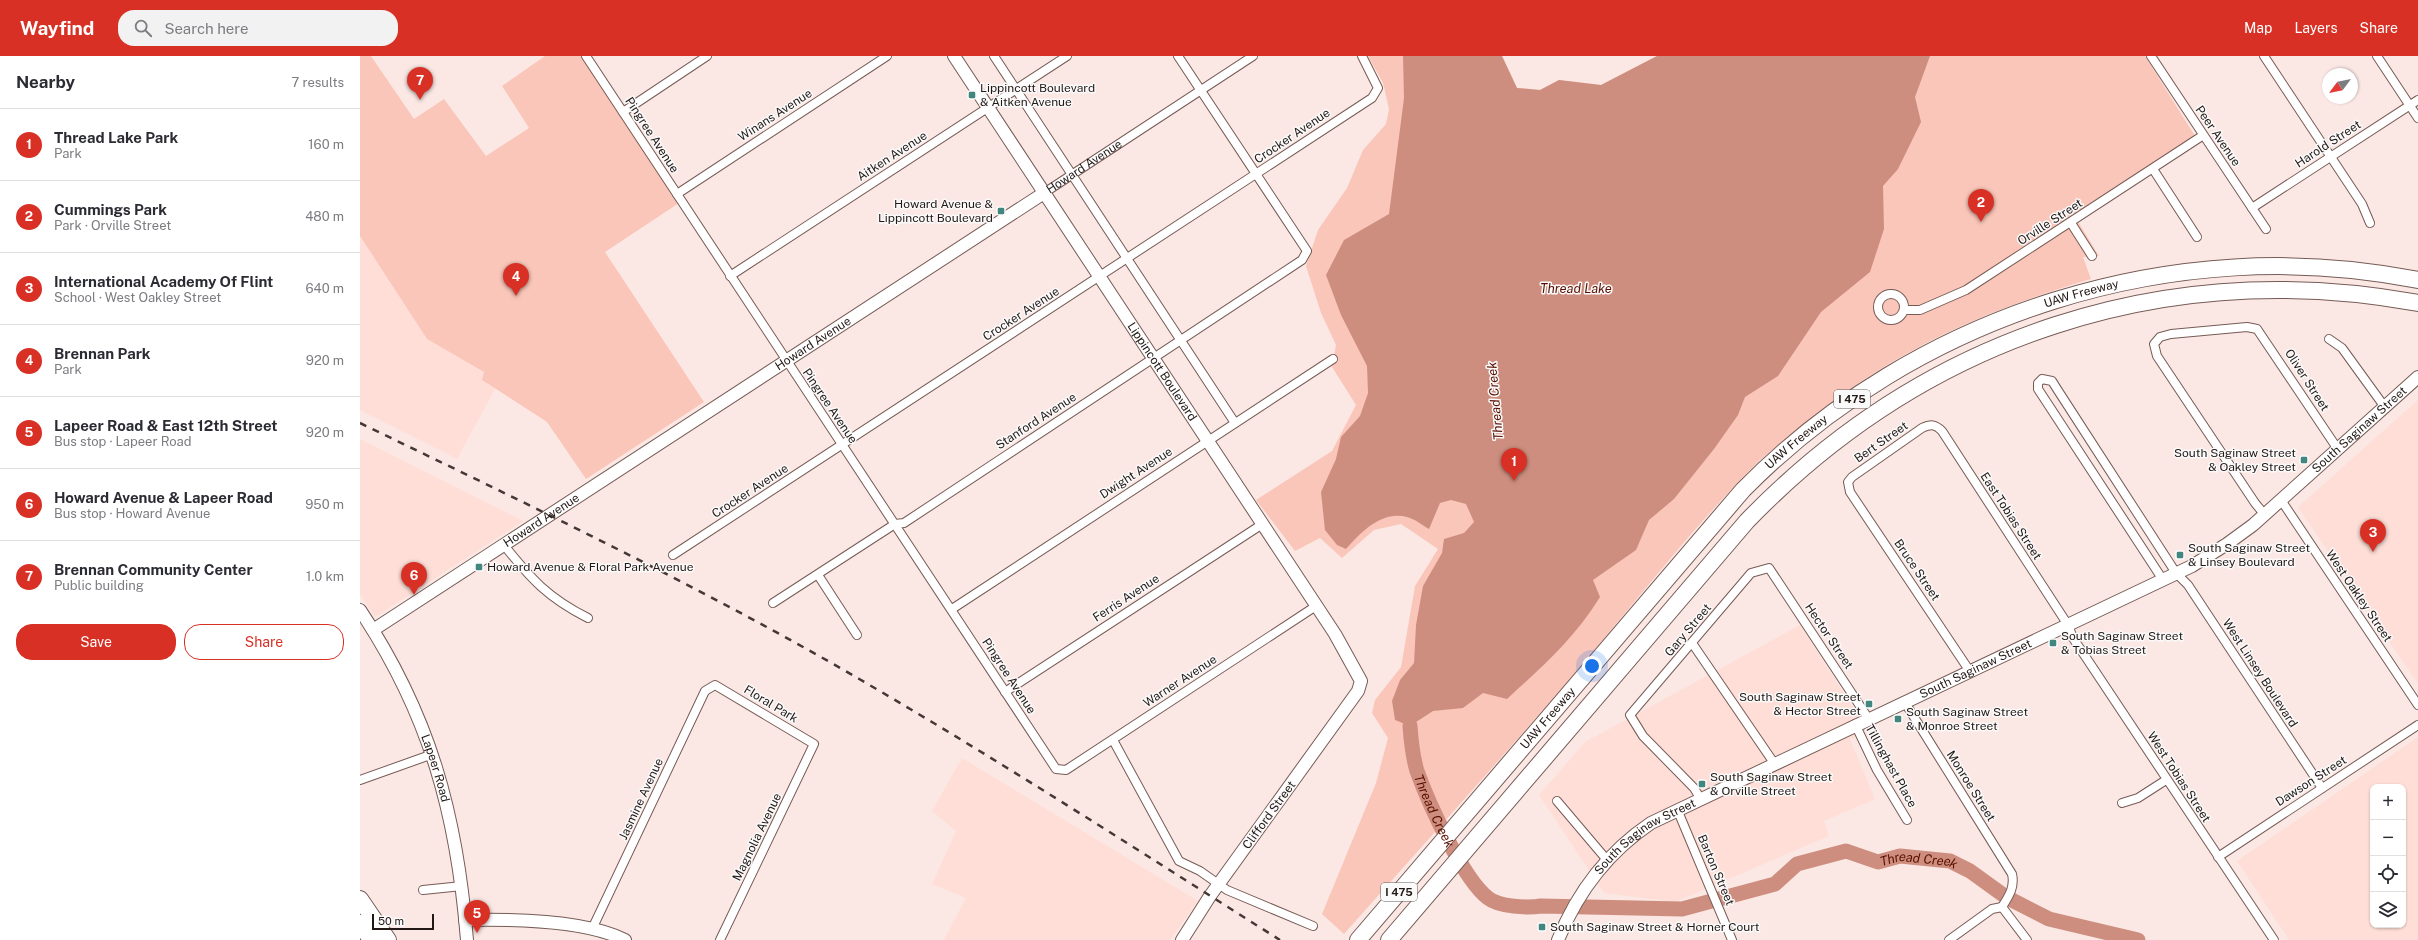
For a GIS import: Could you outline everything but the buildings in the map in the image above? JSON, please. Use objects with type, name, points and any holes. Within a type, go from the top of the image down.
[{"type":"highway","name":"UAW Freeway","points":[[1358,940],[1743,490],[1780,455],[1826,417],[1893,372],[1960,336],[2007,316],[2071,294],[2141,279],[2215,269],[2279,265],[2359,270],[2418,280]]},
{"type":"highway","name":"UAW Freeway","points":[[1389,940],[1747,521],[1768,499],[1812,460],[1846,433],[1890,402],[1926,381],[1985,351],[2025,335],[2097,312],[2160,300],[2226,292],[2288,289],[2336,291],[2418,303]]},
{"type":"highway","points":[[360,898],[388,940]]},
{"type":"highway","points":[[360,923],[371,940]]},
{"type":"street","name":"Pingree Avenue","points":[[586,56],[842,446],[952,609],[1056,768]]},
{"type":"street","points":[[623,112],[707,56]]},
{"type":"street","name":"Winans Avenue","points":[[677,194],[887,56]]},
{"type":"street","name":"Lippincott Boulevard","points":[[954,56],[1351,661],[1361,681],[1358,691]]},
{"type":"street","points":[[994,56],[1235,423]]},
{"type":"street","name":"Aitken Avenue","points":[[730,276],[1067,56]]},
{"type":"street","points":[[1178,56],[1256,174]]},
{"type":"street","name":"Howard Avenue","points":[[373,630],[503,544],[787,362],[1253,56]]},
{"type":"street","name":"Crocker Avenue","points":[[673,555],[842,446],[1372,98],[1378,88],[1362,56]]},
{"type":"street","name":"Peer Avenue","points":[[2151,56],[2202,136],[2266,229]]},
{"type":"street","points":[[2264,56],[2362,204],[2370,223]]},
{"type":"street","points":[[2377,56],[2418,118]]},
{"type":"street","name":"Harold Street","points":[[2252,208],[2418,100]]},
{"type":"street","name":"Orville Street","points":[[1904,310],[1920,310],[1966,290],[2071,223],[2202,136]]},
{"type":"street","points":[[2153,169],[2197,237]]},
{"type":"street","name":"Stanford Avenue","points":[[773,603],[895,524],[904,523],[1153,358],[1182,341],[1302,260],[1307,251],[1256,174]]},
{"type":"street","points":[[2071,223],[2092,256]]},
{"type":"street","name":"Oliver Street","points":[[2264,514],[2255,504],[2157,356],[2154,344],[2160,337],[2171,334],[2255,328],[2263,335],[2337,448]]},
{"type":"street","points":[[2329,339],[2342,348],[2384,406]]},
{"type":"street","name":"Dwight Avenue","points":[[952,609],[1333,359]]},
{"type":"street","name":"South Saginaw Street","points":[[1558,940],[1564,924],[1581,894],[1607,860],[1636,833],[1677,809],[2162,580],[2227,544],[2281,500],[2337,448],[2418,377]]},
{"type":"street","name":"West Linsey Boulevard","points":[[2092,469],[2038,388],[2038,383],[2042,379],[2052,381],[2176,573],[2188,585],[2322,788]]},
{"type":"street","name":"Bert Street","points":[[1848,482],[1852,476],[1930,424]]},
{"type":"street","name":"East Tobias Street","points":[[1930,424],[1936,425],[1942,431],[2068,625]]},
{"type":"street","points":[[2104,461],[2092,469],[2162,580]]},
{"type":"street","name":"Bruce Street","points":[[1848,482],[1850,492],[1969,670]]},
{"type":"street","name":"West Oakley Street","points":[[2281,500],[2418,705]]},
{"type":"street","name":"Ferris Avenue","points":[[1005,692],[1261,524]]},
{"type":"street","points":[[503,544],[535,583],[559,603],[588,618]]},
{"type":"street","name":"Gary Street","points":[[1700,798],[1694,788],[1643,736],[1630,715],[1751,573],[1769,568]]},
{"type":"street","name":"Hector Street","points":[[1769,568],[1868,718]]},
{"type":"street","points":[[818,575],[857,635]]},
{"type":"street","name":"Warner Avenue","points":[[1056,768],[1066,770],[1316,606]]},
{"type":"street","name":"Lapeer Road","points":[[360,610],[410,696],[433,754],[451,818],[462,886],[467,940]]},
{"type":"street","name":"West Tobias Street","points":[[2068,625],[2073,638],[2166,780],[2274,940]]},
{"type":"street","points":[[1692,643],[1774,763]]},
{"type":"street","name":"Floral Park","points":[[715,685],[814,744]]},
{"type":"street","name":"Jasmine Avenue","points":[[593,928],[705,691],[715,685]]},
{"type":"street","name":"Clifford Street","points":[[1182,940],[1190,925],[1358,691]]},
{"type":"street","name":"Monroe Street","points":[[1904,701],[2012,874],[2014,881],[2012,892],[2002,907]]},
{"type":"street","name":"Tillinghast Place","points":[[1855,724],[1877,770],[1907,820]]},
{"type":"street","name":"Dawson Street","points":[[2218,857],[2418,725]]},
{"type":"street","points":[[1113,740],[1179,861],[1200,871],[1219,885],[1313,926]]},
{"type":"street","name":"Magnolia Avenue","points":[[720,940],[814,744]]},
{"type":"street","points":[[360,780],[433,754]]},
{"type":"street","points":[[2122,803],[2138,798],[2166,780]]},
{"type":"street","points":[[1557,801],[1607,860]]},
{"type":"street","name":"Barton Street","points":[[1677,809],[1732,940]]},
{"type":"street","points":[[423,890],[462,886]]},
{"type":"street","points":[[1950,940],[1992,909],[2002,907],[2027,940]]},
{"type":"street","points":[[466,920],[500,919],[593,928],[625,940]]},
{"type":"shaded area","points":[[360,56],[371,56],[414,119],[444,99],[486,156],[529,128],[502,86],[545,56],[581,56],[679,203],[605,252],[704,402],[586,479],[547,422],[482,380],[484,372],[427,339],[360,236]]},
{"type":"shaded area","name":"Thread Lake","points":[[1368,56],[1502,56],[1517,88],[1540,90],[1559,80],[1601,85],[1657,56],[2145,56],[2195,136],[2074,215],[2099,256],[2083,257],[2091,279],[2012,305],[1975,320],[1904,355],[1837,399],[1760,460],[1690,535],[1551,701],[1344,934],[1322,914],[1376,783],[1388,738],[1372,713],[1375,700],[1401,667],[1415,586],[1438,549],[1401,524],[1374,530],[1342,558],[1320,538],[1295,551],[1256,500],[1332,451],[1356,405],[1332,367],[1336,345],[1321,313],[1306,266],[1318,230],[1347,188],[1363,150],[1386,124],[1389,109],[1383,83]]},
{"type":"shaded area","points":[[360,236],[427,339],[484,372],[482,380],[495,389],[457,459],[360,410]]},
{"type":"shaded area","points":[[2418,400],[2418,684],[2298,507]]},
{"type":"shaded area","points":[[360,439],[523,521],[375,617],[360,594]]},
{"type":"shaded area","points":[[1800,625],[1869,732],[1850,739],[1875,799],[1824,821],[1829,836],[1675,902],[1604,893],[1539,795],[1585,742]]},
{"type":"shaded area","points":[[2418,737],[2418,940],[2289,940],[2237,861]]},
{"type":"shaded area","points":[[962,758],[1198,901],[1170,940],[944,940],[966,898],[932,884],[956,831],[932,811]]},
{"type":"water","name":"Thread Lake","points":[[1403,56],[1502,56],[1517,88],[1540,90],[1559,80],[1601,85],[1657,56],[1930,56],[1915,97],[1921,122],[1898,169],[1883,186],[1884,229],[1870,272],[1821,312],[1778,376],[1745,397],[1738,415],[1714,449],[1674,499],[1649,520],[1636,550],[1593,580],[1600,597],[1580,626],[1545,663],[1507,699],[1483,693],[1463,708],[1433,711],[1410,726],[1395,720],[1392,701],[1400,680],[1414,663],[1416,625],[1423,586],[1442,553],[1444,539],[1464,533],[1474,522],[1466,504],[1451,500],[1440,503],[1429,529],[1407,517],[1389,517],[1373,524],[1358,536],[1346,549],[1337,545],[1325,530],[1321,492],[1336,459],[1341,437],[1360,416],[1368,393],[1367,366],[1341,315],[1326,275],[1344,240],[1389,214],[1404,98]]},
{"type":"waterway","name":"Thread Creek","points":[[1410,726],[1412,749],[1417,771],[1447,839],[1457,858],[1478,888],[1488,898],[1499,903],[1521,907],[1541,906],[1682,909],[1775,884],[1797,864],[1846,851],[1878,862],[1900,856],[1950,861],[1970,871],[2006,897],[2049,919],[2138,940]]},
{"type":"railway","points":[[360,423],[655,568],[828,661],[943,728],[1280,940]]},
{"type":"place","name":"Lippincott Boulevard & Aitken Avenue","points":[[972,95]]},
{"type":"place","name":"Brennan Community Center","points":[[420,100]]},
{"type":"place","name":"Howard Avenue & Lippincott Boulevard","points":[[1001,211]]},
{"type":"place","name":"Cummings Park","points":[[1981,222]]},
{"type":"place","name":"Brennan Park","points":[[516,296]]},
{"type":"place","name":"South Saginaw Street & Oakley Street","points":[[2304,460]]},
{"type":"place","name":"Thread Lake Park","points":[[1514,481]]},
{"type":"place","name":"International Academy Of Flint","points":[[2373,552]]},
{"type":"place","name":"South Saginaw Street & Linsey Boulevard","points":[[2180,555]]},
{"type":"place","name":"Howard Avenue & Floral Park Avenue","points":[[479,567]]},
{"type":"place","name":"Howard Avenue & Lapeer Road","points":[[414,595]]},
{"type":"place","name":"South Saginaw Street & Tobias Street","points":[[2053,643]]},
{"type":"place","name":"South Saginaw Street & Hector Street","points":[[1869,704]]},
{"type":"place","name":"South Saginaw Street & Monroe Street","points":[[1898,719]]},
{"type":"place","name":"South Saginaw Street & Orville Street","points":[[1702,784]]},
{"type":"place","name":"South Saginaw Street & Horner Court","points":[[1542,927]]},
{"type":"place","name":"Lapeer Road & East 12th Street","points":[[477,933]]}]
